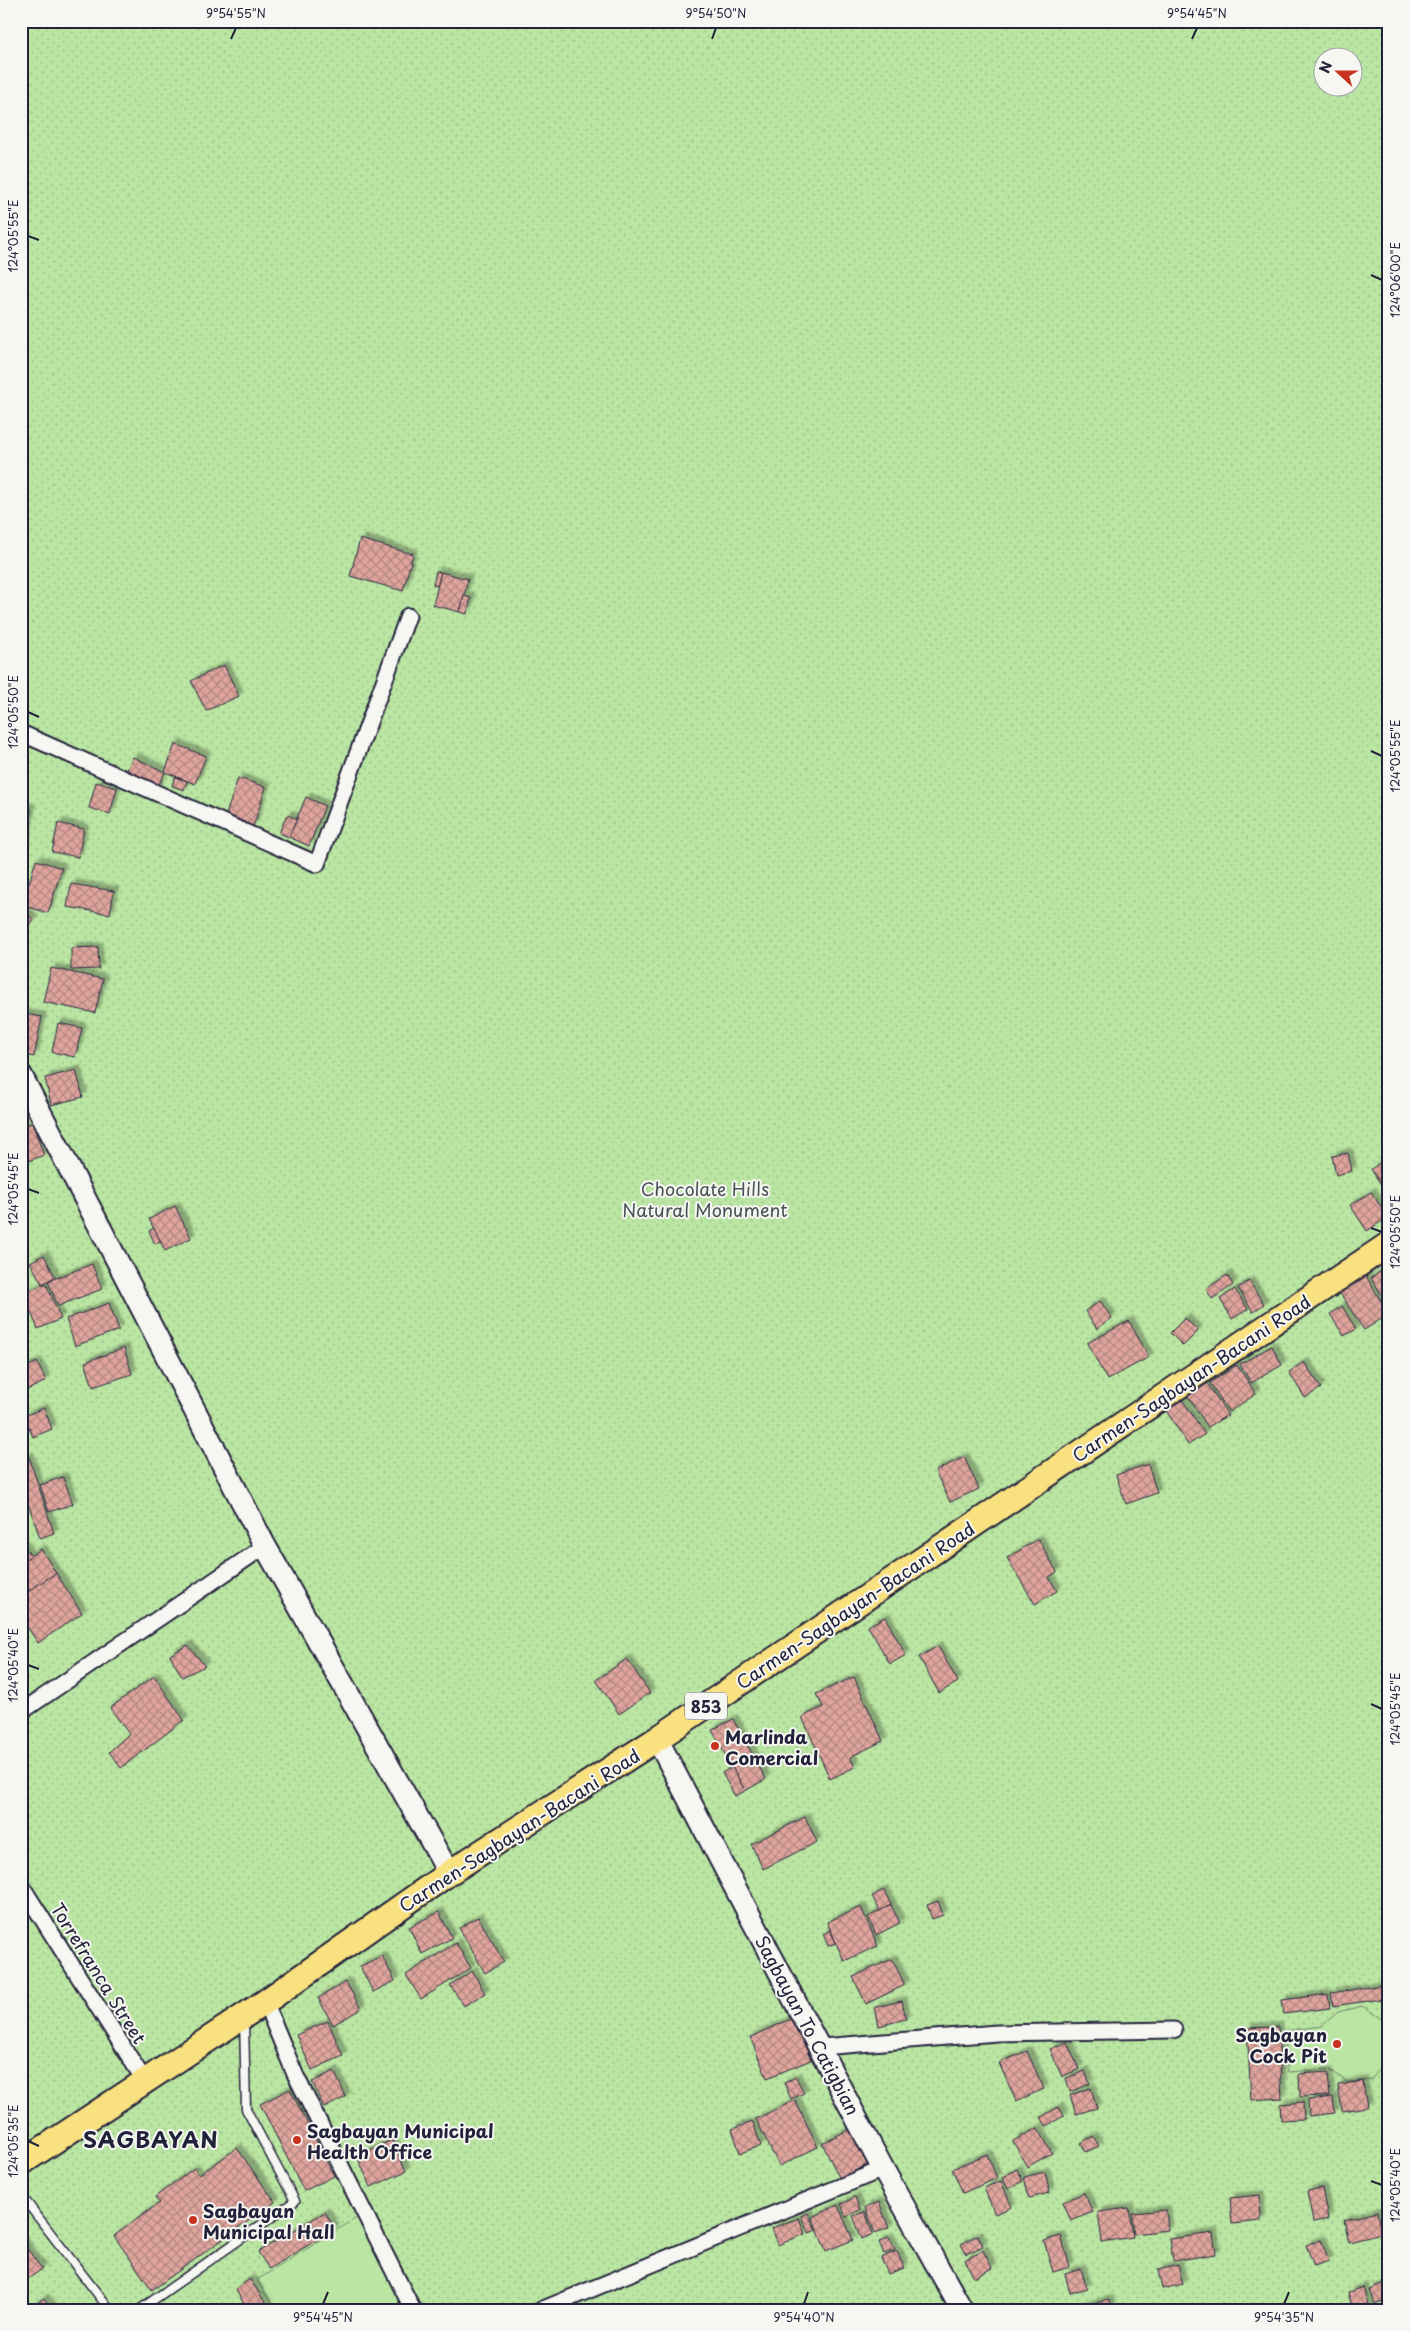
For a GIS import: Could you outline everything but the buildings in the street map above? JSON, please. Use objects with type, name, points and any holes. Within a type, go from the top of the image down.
[{"type":"main road","name":"Carmen-Sagbayan-Bacani Road","points":[[21,2163],[144,2080],[265,2002],[449,1873],[657,1739],[1389,1244]]},
{"type":"street","points":[[21,733],[317,864],[408,616]]},
{"type":"street","points":[[21,1076],[265,1546],[449,1873]]},
{"type":"street","points":[[21,1712],[265,1546]]},
{"type":"street","name":"Sagbayan To Catigbian","points":[[657,1739],[821,2047],[883,2168],[962,2310]]},
{"type":"street","name":"Torrefranca Street","points":[[21,1885],[144,2080]]},
{"type":"street","points":[[265,2002],[295,2074],[413,2310]]},
{"type":"street","points":[[821,2047],[997,2033],[1174,2030]]},
{"type":"street","points":[[541,2310],[883,2168]]},
{"type":"lane","points":[[139,2310],[295,2201],[246,2109],[244,2015]]},
{"type":"lane","points":[[21,2196],[110,2310]]},
{"type":"green space","name":"Chocolate Hills Natural Monument","points":[[21,21],[1389,21],[1389,2310],[21,2310]]},
{"type":"green space","name":"Sagbayan Cock Pit","points":[[1362,2006],[1389,2024],[1389,2056],[1371,2080],[1347,2082],[1329,2069],[1288,2072],[1285,2031],[1322,2026],[1338,2012]]},
{"type":"green space","points":[[358,2217],[404,2310],[276,2310],[257,2280]]},
{"type":"place","name":"Marlinda Comercial","points":[[715,1746]]},
{"type":"place","name":"Sagbayan Cock Pit","points":[[1337,2044]]},
{"type":"place","name":"Sagbayan Municipal Health Office","points":[[297,2140]]},
{"type":"place","name":"Sagbayan Municipal Hall","points":[[193,2220]]},
{"type":"district","name":"SAGBAYAN","points":[[151,2138]]}]
